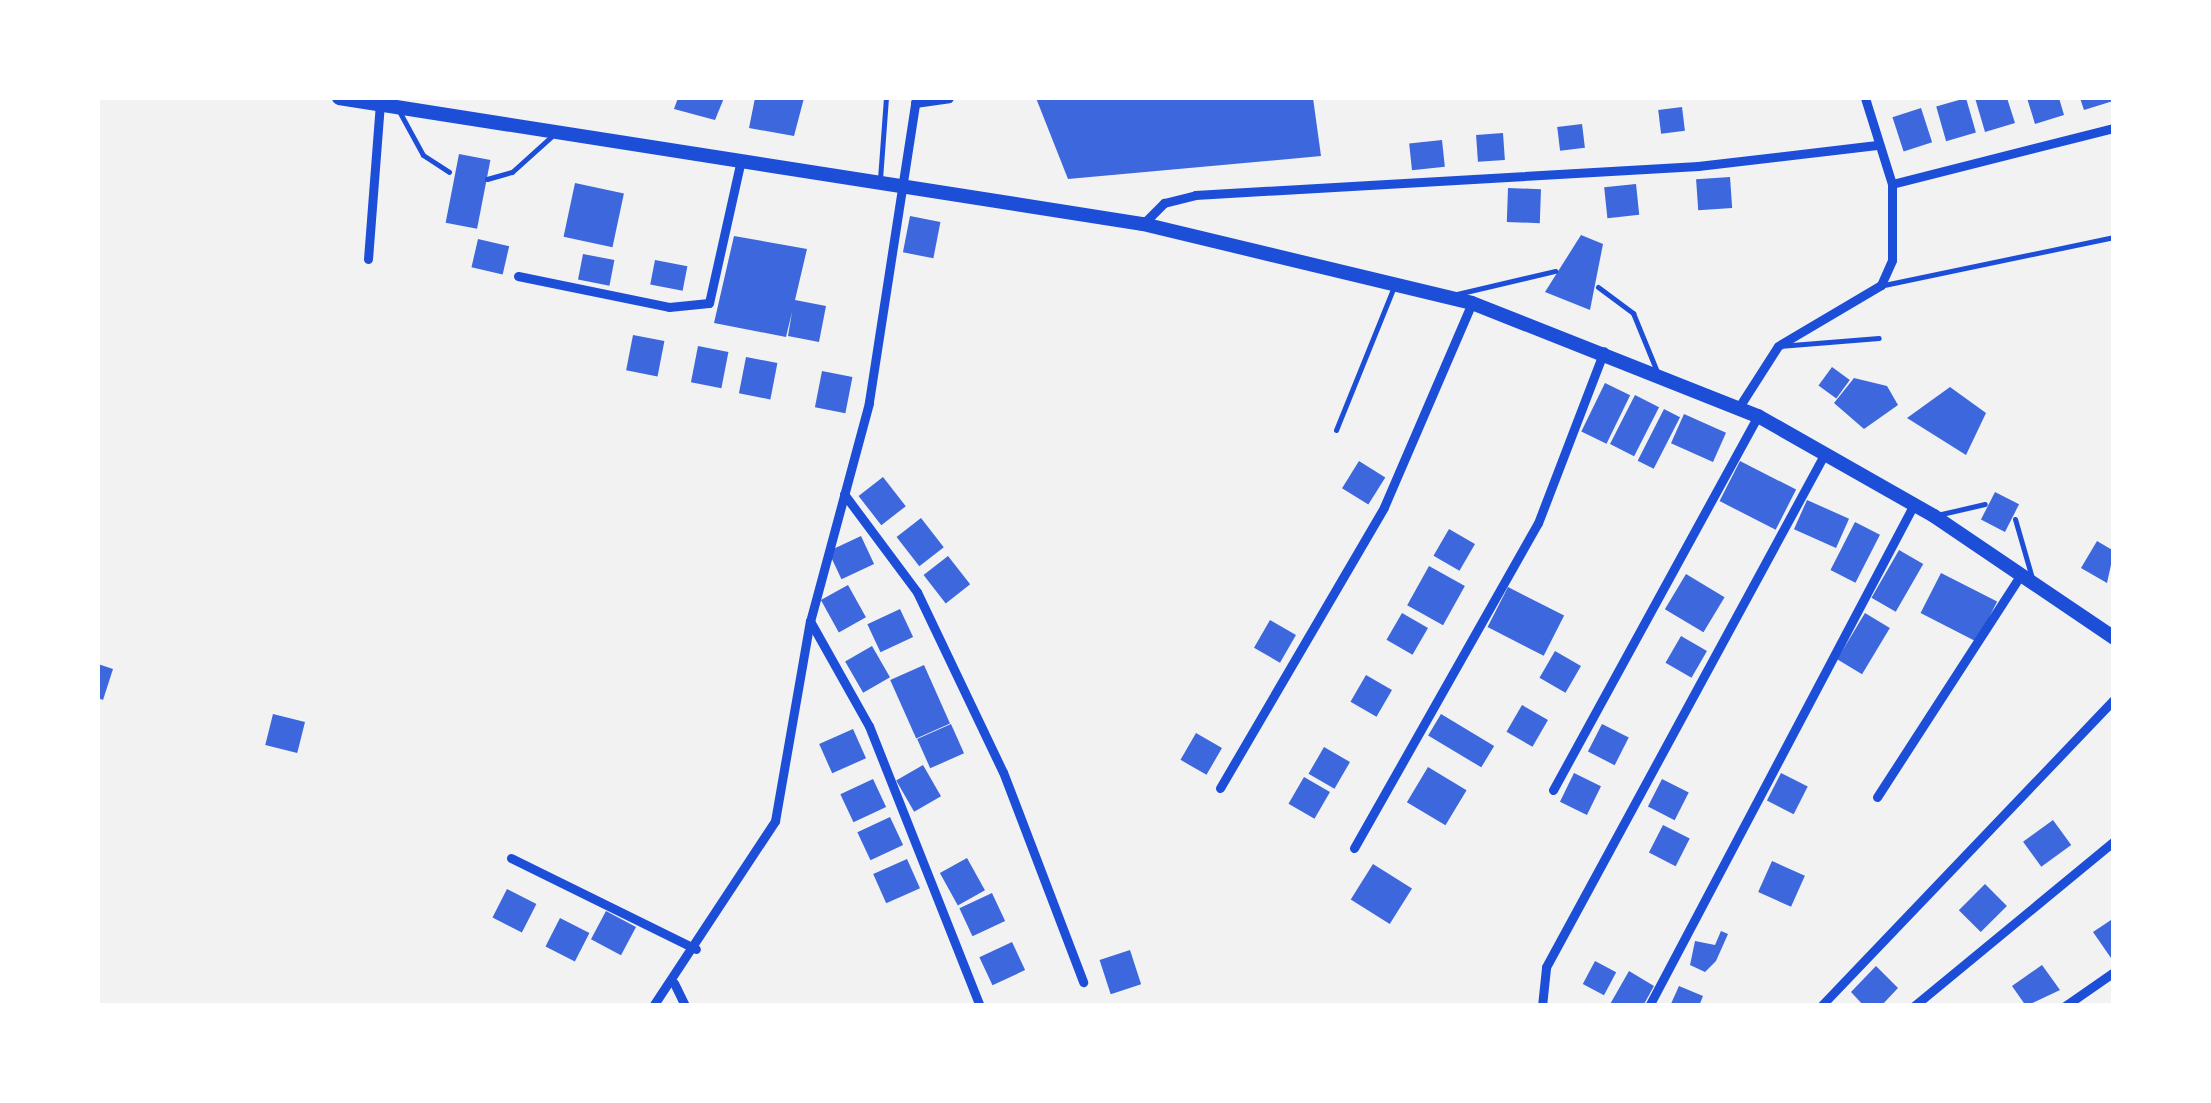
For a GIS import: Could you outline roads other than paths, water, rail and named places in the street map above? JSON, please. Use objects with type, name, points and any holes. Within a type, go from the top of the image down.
[{"type":"main road","points":[[338,98],[560,129],[1143,224],[1450,296],[1605,349],[1758,416],[1912,508],[1934,516],[2114,638]]},
{"type":"street","points":[[653,1006],[674,983],[696,948],[788,788],[810,622],[869,403],[897,186],[915,100],[949,98]]},
{"type":"street","points":[[1739,407],[1778,346],[1881,285],[1892,260],[1892,184],[1865,98]]},
{"type":"street","points":[[368,259],[380,104]]},
{"type":"street","points":[[1892,184],[2114,128]]},
{"type":"street","points":[[1143,224],[1164,203],[1194,195],[1698,166],[1877,144]]},
{"type":"street","points":[[518,276],[669,307],[709,303],[742,158]]},
{"type":"street","points":[[1220,788],[1384,507],[1472,303]]},
{"type":"street","points":[[1354,848],[1538,523],[1605,349]]},
{"type":"street","points":[[1553,790],[1758,416]]},
{"type":"street","points":[[1542,1006],[1546,967],[1824,455]]},
{"type":"street","points":[[844,494],[917,592],[1003,772],[1083,982]]},
{"type":"street","points":[[1648,1006],[1912,508]]},
{"type":"street","points":[[1877,798],[2027,577]]},
{"type":"street","points":[[810,622],[869,726],[980,1006]]},
{"type":"street","points":[[1821,1006],[2114,699]]},
{"type":"street","points":[[1914,1006],[2114,841]]},
{"type":"street","points":[[511,858],[696,948]]},
{"type":"street","points":[[2064,1006],[2114,972]]},
{"type":"street","points":[[674,983],[685,1006]]},
{"type":"lane","points":[[880,183],[886,98]]},
{"type":"lane","points":[[398,108],[423,155],[450,172]]},
{"type":"lane","points":[[487,180],[512,172],[560,129]]},
{"type":"lane","points":[[1881,285],[2114,237]]},
{"type":"lane","points":[[1450,296],[1555,271]]},
{"type":"lane","points":[[1336,430],[1396,281]]},
{"type":"lane","points":[[1598,287],[1634,314],[1656,369]]},
{"type":"lane","points":[[1778,346],[1879,338]]},
{"type":"lane","points":[[1934,516],[1986,504]]},
{"type":"lane","points":[[2014,519],[2027,577]]}]
